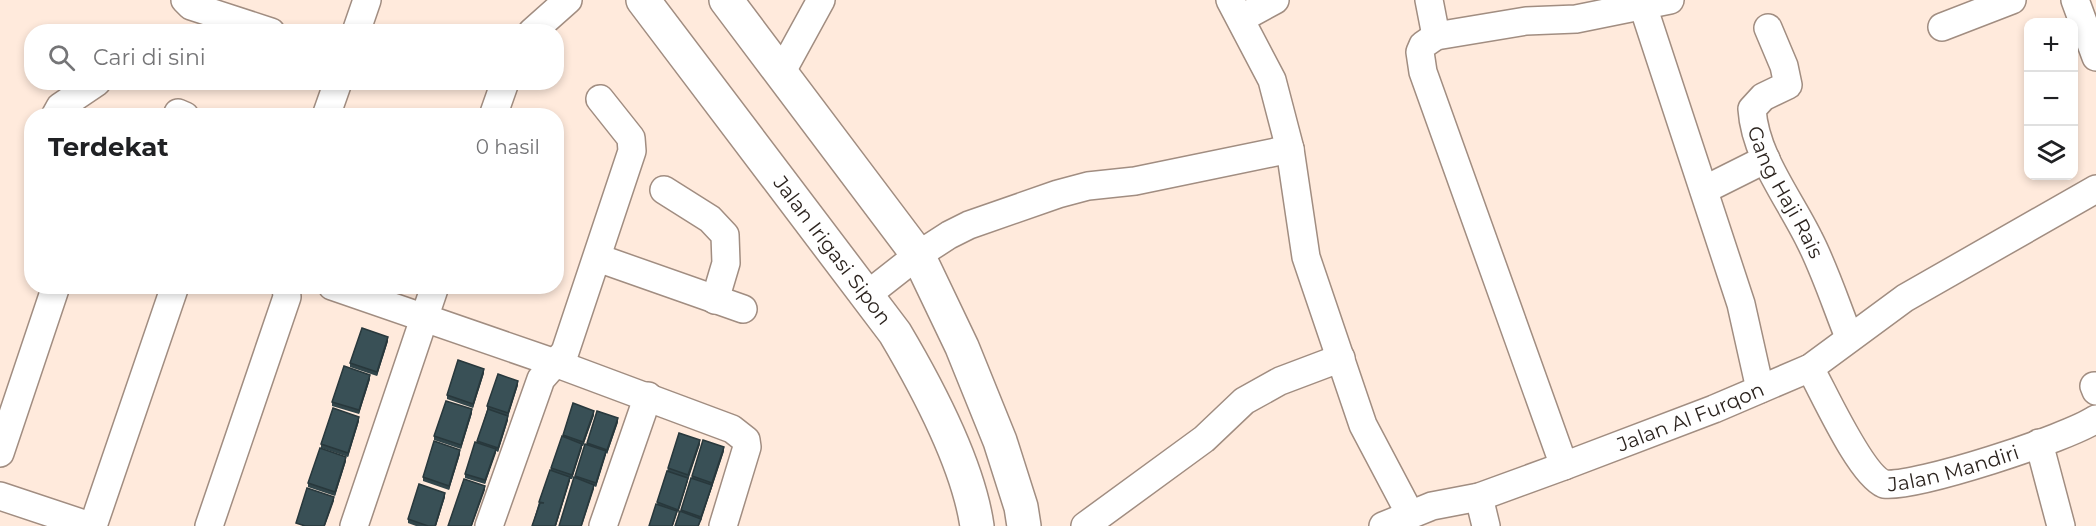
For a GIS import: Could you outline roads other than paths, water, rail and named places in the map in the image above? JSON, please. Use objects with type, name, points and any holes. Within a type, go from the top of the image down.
[{"type":"street","points":[[184,0],[191,6],[246,24]]},
{"type":"street","points":[[359,24],[367,0]]},
{"type":"street","points":[[541,24],[568,0]]},
{"type":"street","name":"Jalan Irigasi Sipon","points":[[643,0],[870,293],[927,386],[978,520]]},
{"type":"street","points":[[726,0],[915,257],[962,347],[1000,441],[1020,514],[978,520]]},
{"type":"street","points":[[781,73],[820,0]]},
{"type":"street","points":[[1275,0],[1236,9],[1272,80],[1290,149],[1306,257],[1363,425],[1410,514]]},
{"type":"street","points":[[1429,0],[1436,36]]},
{"type":"street","points":[[1564,466],[1423,72],[1420,52],[1423,45],[1436,36],[1526,21],[1576,19],[1670,0]]},
{"type":"street","points":[[1942,27],[2012,0]]},
{"type":"street","points":[[2075,0],[2096,57]]},
{"type":"street","points":[[1643,6],[1741,304],[1760,389]]},
{"type":"street","name":"Gang Haji Rais","points":[[1768,28],[1788,85],[1763,97],[1752,109],[1760,146],[1810,241],[1849,337]]},
{"type":"street","points":[[60,108],[85,90]]},
{"type":"street","points":[[329,108],[335,90]]},
{"type":"street","points":[[497,108],[502,90]]},
{"type":"street","points":[[489,526],[541,379],[565,352],[634,144],[600,99]]},
{"type":"street","points":[[870,293],[915,257],[969,225],[1058,194],[1088,186],[1135,181],[1290,149]]},
{"type":"street","points":[[1704,190],[1766,159]]},
{"type":"street","name":"Jalan Al Furqon","points":[[1383,526],[1432,506],[1479,497],[1564,466],[1714,409],[1810,368],[1849,337],[1905,298],[2096,189]]},
{"type":"street","points":[[664,190],[710,219],[724,235],[726,263],[715,300]]},
{"type":"street","points":[[598,258],[743,309]]},
{"type":"street","points":[[0,453],[53,294]]},
{"type":"street","points":[[0,496],[92,526],[172,294]]},
{"type":"street","points":[[208,526],[287,294]]},
{"type":"street","points":[[355,294],[648,396],[732,429],[746,440],[746,455],[723,526]]},
{"type":"street","points":[[354,526],[432,294]]},
{"type":"street","points":[[1085,526],[1204,439],[1244,401],[1280,381],[1341,358]]},
{"type":"street","name":"Jalan Mandiri","points":[[1810,368],[1856,452],[1868,470],[1884,484],[1893,485],[1930,477],[2039,443],[2061,526]]},
{"type":"street","points":[[603,526],[648,396]]},
{"type":"street","points":[[2039,443],[2096,419]]},
{"type":"street","points":[[1479,497],[1486,526]]}]
